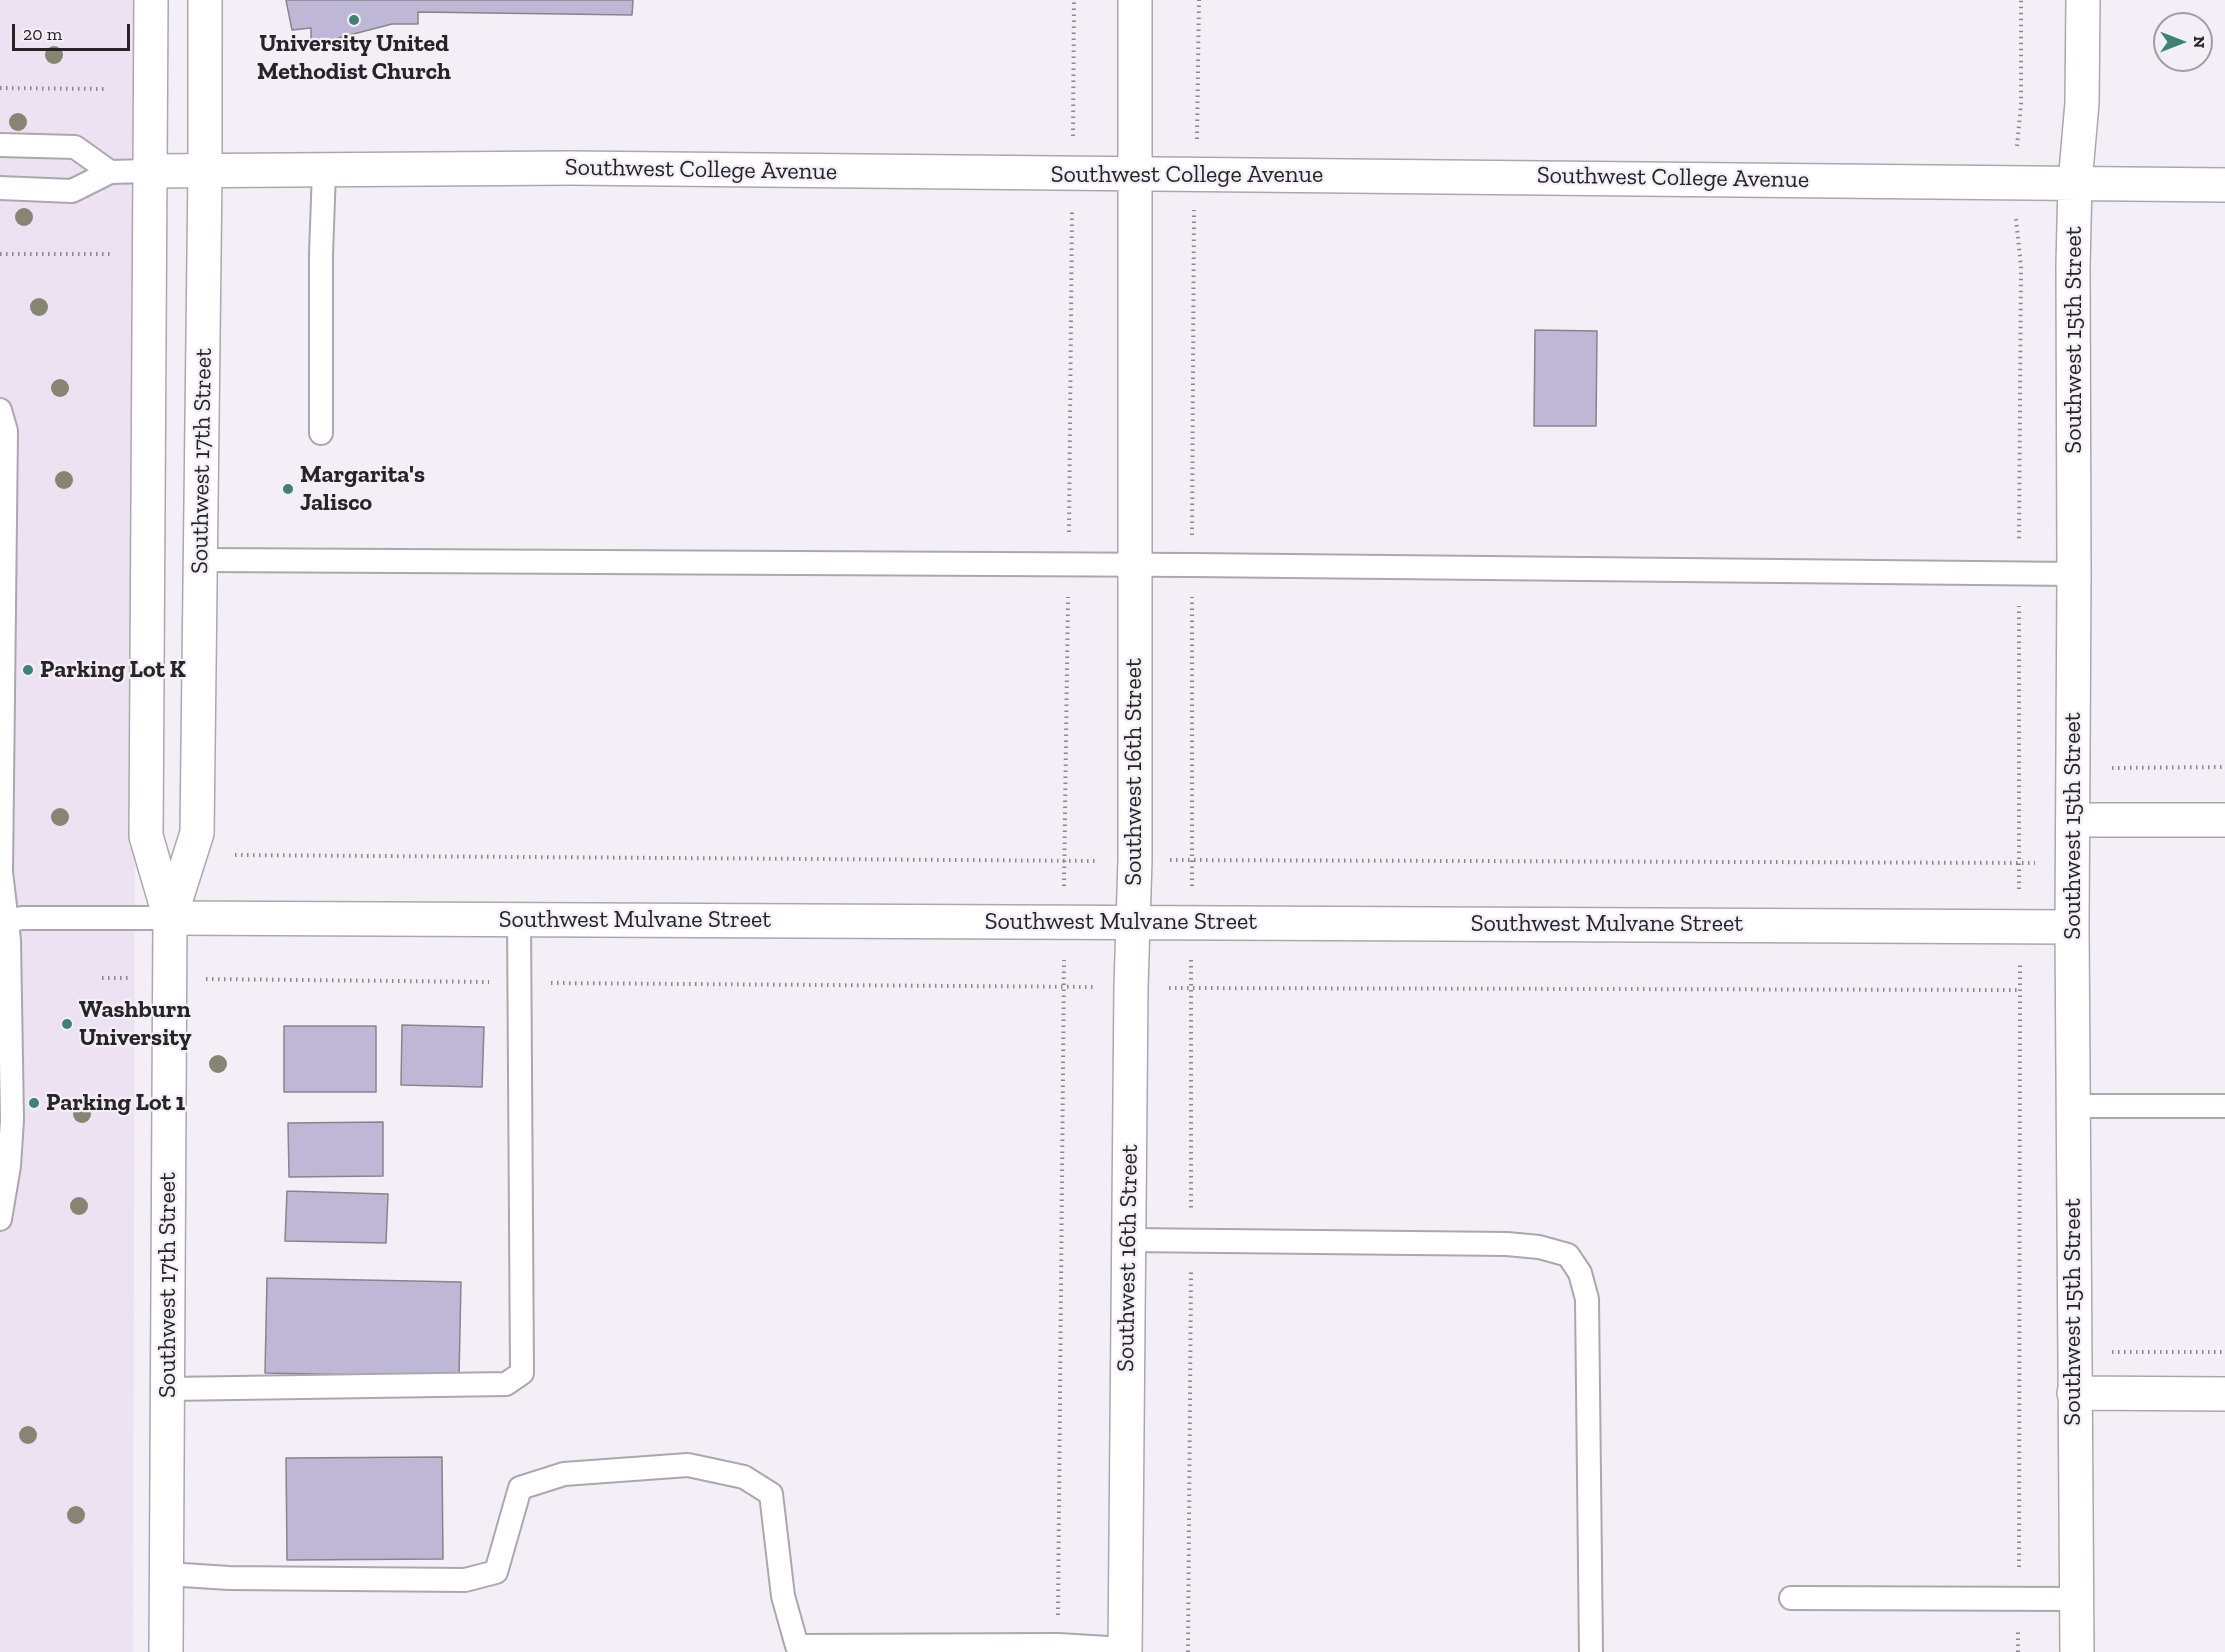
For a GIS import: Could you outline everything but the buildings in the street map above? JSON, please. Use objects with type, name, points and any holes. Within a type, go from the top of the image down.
[{"type":"street","name":"Southwest 17th Street","points":[[151,0],[146,836],[170,918],[166,1652]]},
{"type":"street","name":"Southwest 17th Street","points":[[170,918],[197,832],[205,0]]},
{"type":"street","name":"Southwest 16th Street","points":[[1125,1651],[1131,987],[1135,860],[1135,0]]},
{"type":"street","name":"Southwest 15th Street","points":[[2077,1652],[2072,1106],[2073,265],[2075,183],[2082,103],[2083,0]]},
{"type":"street","name":"Southwest College Avenue","points":[[149,171],[570,168],[1072,175],[1195,174],[2225,185]]},
{"type":"street","points":[[2073,820],[2225,820]]},
{"type":"street","name":"Southwest Mulvane Street","points":[[170,918],[2072,927]]},
{"type":"street","points":[[2074,1393],[2225,1394]]},
{"type":"lane","points":[[0,145],[75,147],[110,172]]},
{"type":"lane","points":[[0,188],[72,191],[110,172],[149,171]]},
{"type":"lane","points":[[321,433],[321,254],[324,171]]},
{"type":"lane","points":[[0,410],[6,431],[1,872],[11,1143],[0,1219]]},
{"type":"lane","points":[[201,560],[1192,565],[2074,574]]},
{"type":"lane","points":[[5,934],[22,918],[170,918]]},
{"type":"lane","points":[[168,1389],[506,1384],[522,1373],[519,919]]},
{"type":"lane","points":[[2072,1106],[2225,1106]]},
{"type":"lane","points":[[1128,1240],[1507,1245],[1539,1247],[1568,1255],[1580,1273],[1587,1299],[1591,1652]]},
{"type":"lane","points":[[166,1574],[229,1578],[465,1580],[496,1572],[520,1488],[564,1474],[687,1465],[744,1477],[771,1494],[783,1596],[797,1646],[1058,1645],[1125,1651]]},
{"type":"lane","points":[[1791,1598],[2076,1599]]},
{"type":"path","points":[[1058,1645],[1074,0]]},
{"type":"path","points":[[1188,1652],[1193,258],[1199,95],[1199,0]]},
{"type":"path","points":[[2018,1652],[2020,266],[2013,182],[2020,104],[2021,0]]},
{"type":"path","points":[[0,88],[105,89]]},
{"type":"path","points":[[0,254],[148,254]]},
{"type":"path","points":[[2112,768],[2225,767]]},
{"type":"path","points":[[235,855],[1064,861],[1192,859],[2019,864],[2072,861]]},
{"type":"path","points":[[102,978],[1190,988],[2020,990]]},
{"type":"path","points":[[2110,1352],[2225,1352]]},
{"type":"shaded area","name":"Washburn University","points":[[0,0],[139,0],[133,1652],[0,1652]]},
{"type":"place","name":"University United Methodist Church","points":[[354,20]]},
{"type":"place","name":"Margarita's Jalisco","points":[[288,489]]},
{"type":"place","name":"Parking Lot K","points":[[28,670]]},
{"type":"place","name":"Washburn University","points":[[67,1024]]},
{"type":"place","name":"Parking Lot 1","points":[[34,1103]]}]
